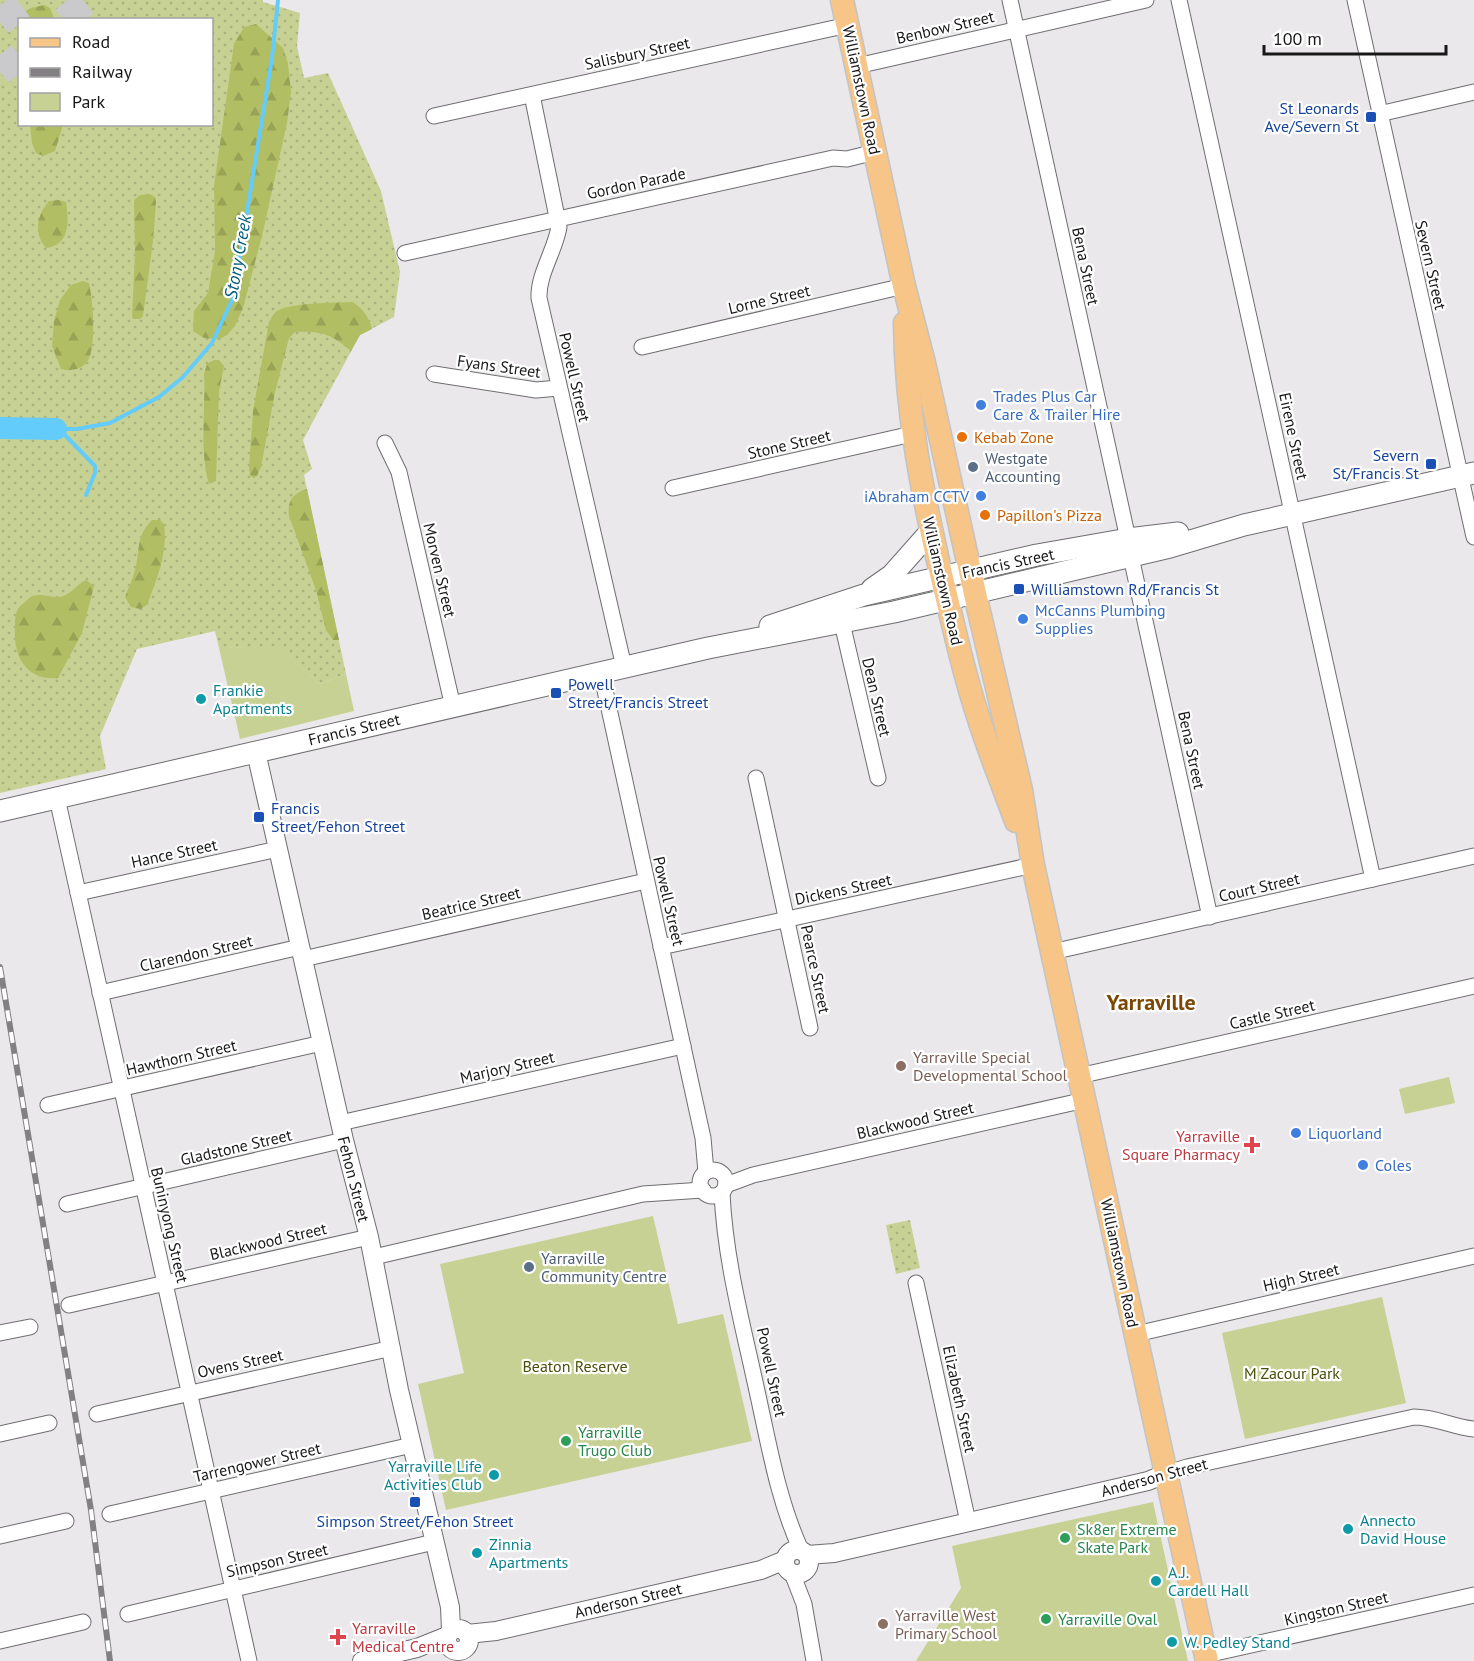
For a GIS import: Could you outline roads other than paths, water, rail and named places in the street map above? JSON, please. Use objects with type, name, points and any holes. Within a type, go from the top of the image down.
[{"type":"main road","name":"Williamstown Road","points":[[842,0],[904,286],[924,363],[1021,790],[1033,866],[1206,1658]]},
{"type":"main road","name":"Williamstown Road","points":[[904,286],[905,372],[912,434],[931,531],[965,675],[1033,866]]},
{"type":"main road","name":"Francis Street","points":[[0,811],[708,648],[842,623],[945,588],[972,582],[1037,555],[1129,548],[1244,525],[1467,474]]},
{"type":"main road","points":[[864,595],[892,575],[931,531]]},
{"type":"main road","name":"Francis Street","points":[[708,648],[864,595],[945,588]]},
{"type":"street","name":"Bena Street","points":[[1010,0],[1210,917]]},
{"type":"street","name":"Benbow Street","points":[[857,66],[1146,0]]},
{"type":"street","name":"Eirene Street","points":[[1179,0],[1373,879]]},
{"type":"street","name":"Severn Street","points":[[1355,0],[1379,114],[1467,474],[1474,537]]},
{"type":"street","name":"Salisbury Street","points":[[434,116],[848,25]]},
{"type":"street","points":[[1379,114],[1474,92]]},
{"type":"street","name":"Powell Street","points":[[532,95],[558,219],[557,237],[539,292],[624,667]]},
{"type":"street","name":"Gordon Parade","points":[[405,253],[833,158],[847,159],[875,152]]},
{"type":"street","name":"Lorne Street","points":[[642,347],[904,286]]},
{"type":"street","name":"Fyans Street","points":[[434,374],[536,390],[559,388]]},
{"type":"street","name":"Stone Street","points":[[673,488],[912,434]]},
{"type":"street","name":"Morven Street","points":[[385,443],[399,472],[453,707]]},
{"type":"street","name":"Dean Street","points":[[842,623],[878,778]]},
{"type":"street","name":"Powell Street","points":[[602,672],[646,882],[714,1183],[747,1347],[797,1562],[814,1661]]},
{"type":"street","name":"Fehon Street","points":[[256,752],[342,1131],[374,1257],[411,1445],[458,1644]]},
{"type":"street","name":"Pearce Street","points":[[756,778],[810,1028]]},
{"type":"street","name":"Buninyong Street","points":[[57,798],[249,1661]]},
{"type":"street","name":"Hance Street","points":[[78,893],[278,849]]},
{"type":"street","name":"Court Street","points":[[1052,952],[1474,856]]},
{"type":"street","name":"Dickens Street","points":[[661,947],[1033,866]]},
{"type":"street","name":"Beatrice Street","points":[[301,953],[646,882]]},
{"type":"street","name":"Clarendon Street","points":[[100,993],[301,953]]},
{"type":"street","name":"Castle Street","points":[[1079,1076],[1474,986]]},
{"type":"street","name":"Hawthorn Street","points":[[48,1106],[322,1043]]},
{"type":"street","name":"Marjory Street","points":[[342,1131],[683,1046]]},
{"type":"street","name":"Blackwood Street","points":[[374,1257],[643,1194],[753,1175],[1085,1100]]},
{"type":"street","name":"Gladstone Street","points":[[67,1204],[144,1186],[342,1131]]},
{"type":"street","name":"Blackwood Street","points":[[69,1305],[369,1237]]},
{"type":"street","name":"High Street","points":[[1136,1334],[1474,1256]]},
{"type":"street","name":"Elizabeth Street","points":[[916,1283],[968,1522]]},
{"type":"street","points":[[0,1333],[30,1327]]},
{"type":"street","name":"Ovens Street","points":[[97,1414],[392,1348]]},
{"type":"street","name":"Anderson Street","points":[[362,1661],[417,1648],[458,1644],[496,1631],[1148,1481],[1187,1467],[1397,1419],[1428,1417],[1448,1425],[1474,1429]]},
{"type":"street","points":[[0,1434],[49,1423]]},
{"type":"street","name":"Tarrengower Street","points":[[110,1514],[411,1445]]},
{"type":"street","points":[[0,1536],[66,1521]]},
{"type":"street","name":"Simpson Street","points":[[128,1614],[434,1542]]},
{"type":"street","name":"Kingston Street","points":[[1206,1658],[1474,1595]]},
{"type":"street","points":[[0,1641],[82,1622]]},
{"type":"waterway","name":"Stony Creek","points":[[56,429],[77,429],[110,423],[159,397],[183,377],[212,343],[233,298],[272,58],[278,0]]},
{"type":"waterway","name":"Stony Creek","points":[[0,428],[56,429]]},
{"type":"waterway","points":[[57,430],[63,433],[95,466],[95,473],[86,495]]},
{"type":"tunnel","points":[[0,22],[29,0]]},
{"type":"tunnel","points":[[66,18],[88,0]]},
{"type":"tunnel","points":[[0,72],[18,58]]},
{"type":"railway","points":[[0,967],[91,1510],[110,1661]]},
{"type":"place","name":"St Leonards Ave/Severn St","points":[[1371,117]]},
{"type":"place","name":"Trades Plus Car Care & Trailer Hire","points":[[981,405]]},
{"type":"place","name":"Kebab Zone","points":[[962,437]]},
{"type":"place","name":"Severn St/Francis St","points":[[1431,464]]},
{"type":"place","name":"Westgate Accounting","points":[[973,467]]},
{"type":"place","name":"iAbraham CCTV","points":[[981,496]]},
{"type":"place","name":"Papillon's Pizza","points":[[985,515]]},
{"type":"place","name":"Williamstown Rd/Francis St","points":[[1019,589]]},
{"type":"place","name":"McCanns Plumbing Supplies","points":[[1023,619]]},
{"type":"place","name":"Powell Street/Francis Street","points":[[556,693]]},
{"type":"place","name":"Frankie Apartments","points":[[201,699]]},
{"type":"place","name":"Francis Street/Fehon Street","points":[[259,817]]},
{"type":"place","name":"Yarraville Special Developmental School","points":[[901,1066]]},
{"type":"place","name":"Liquorland","points":[[1296,1133]]},
{"type":"place","name":"Yarraville Square Pharmacy","points":[[1252,1145]]},
{"type":"place","name":"Coles","points":[[1363,1165]]},
{"type":"place","name":"Yarraville Community Centre","points":[[529,1267]]},
{"type":"place","name":"Yarraville Trugo Club","points":[[566,1441]]},
{"type":"place","name":"Yarraville Life Activities Club","points":[[494,1475]]},
{"type":"place","name":"Simpson Street/Fehon Street","points":[[415,1502]]},
{"type":"place","name":"Annecto David House","points":[[1348,1529]]},
{"type":"place","name":"Sk8er Extreme Skate Park","points":[[1065,1538]]},
{"type":"place","name":"Zinnia Apartments","points":[[477,1553]]},
{"type":"place","name":"A.J. Cardell Hall","points":[[1156,1581]]},
{"type":"place","name":"Yarraville Oval","points":[[1046,1619]]},
{"type":"place","name":"Yarraville West Primary School","points":[[883,1624]]},
{"type":"place","name":"Yarraville Medical Centre","points":[[338,1637]]},
{"type":"place","name":"W. Pedley Stand","points":[[1172,1642]]},
{"type":"district","name":"Yarraville","points":[[1151,1002]]},
{"type":"park label","name":"Beaton Reserve","points":[[575,1366]]},
{"type":"park label","name":"M Zacour Park","points":[[1292,1373]]}]
